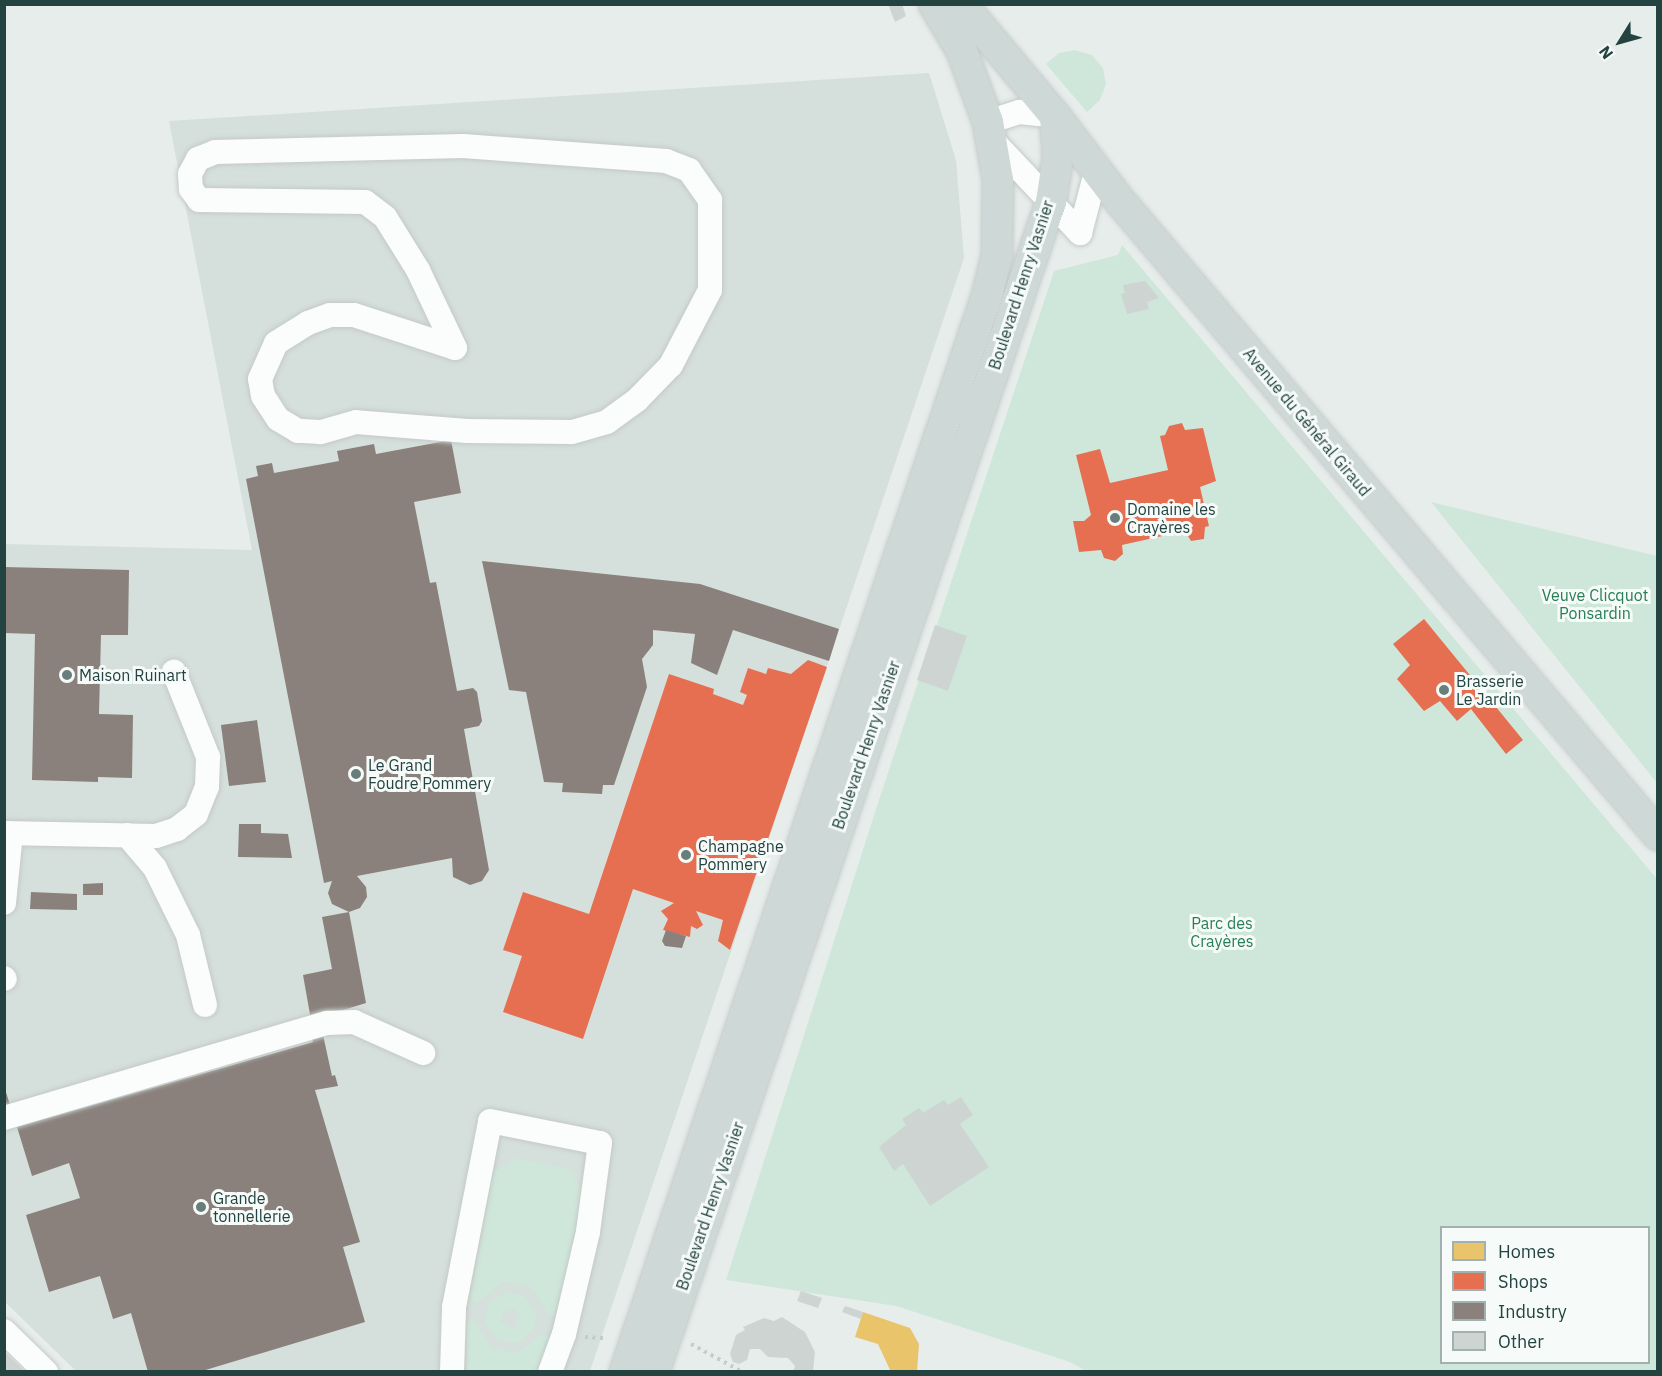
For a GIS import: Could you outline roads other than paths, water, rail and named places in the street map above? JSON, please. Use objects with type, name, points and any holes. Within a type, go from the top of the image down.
[{"type":"main road","points":[[934,4],[962,51],[990,131]]},
{"type":"main road","name":"Avenue du Général Giraud","points":[[961,4],[1055,116],[1096,172],[1658,835]]},
{"type":"main road","name":"Boulevard Henry Vasnier","points":[[654,1371],[1051,202],[1058,156],[1055,116]]},
{"type":"main road","name":"Boulevard Henry Vasnier","points":[[626,1371],[987,296],[997,255],[998,224],[990,131]]},
{"type":"street","points":[[1055,116],[1019,112],[990,131],[1080,232],[1096,172]]},
{"type":"street","points":[[463,146],[666,161],[689,170],[710,200],[710,290],[672,365],[637,400],[607,422],[571,432],[467,431],[356,422],[320,432],[298,431],[278,418],[263,396],[260,379],[276,343],[308,323],[330,315],[354,315],[455,348],[418,270],[385,217],[364,202],[199,200],[191,189],[190,174],[198,159],[215,152],[463,146]]},
{"type":"street","points":[[4,903],[8,833],[156,836],[177,829],[196,814],[207,787],[208,757],[174,672]]},
{"type":"street","points":[[127,835],[155,868],[188,935],[205,1005]]},
{"type":"street","points":[[4,1118],[327,1023],[354,1022],[423,1053]]},
{"type":"street","points":[[452,1371],[454,1307],[490,1121],[600,1143],[588,1232],[564,1334],[550,1371]]},
{"type":"street","points":[[4,1330],[46,1371]]},
{"type":"place","name":"Domaine les Crayères","points":[[1115,518]]},
{"type":"place","name":"Maison Ruinart","points":[[67,675]]},
{"type":"place","name":"Brasserie Le Jardin","points":[[1444,690]]},
{"type":"place","name":"Le Grand Foudre Pommery","points":[[356,774]]},
{"type":"place","name":"Champagne Pommery","points":[[686,855]]},
{"type":"place","name":"Grande tonnellerie","points":[[201,1207]]},
{"type":"park label","name":"Veuve Clicquot Ponsardin","points":[[1595,604]]},
{"type":"park label","name":"Parc des Crayères","points":[[1222,932]]}]
